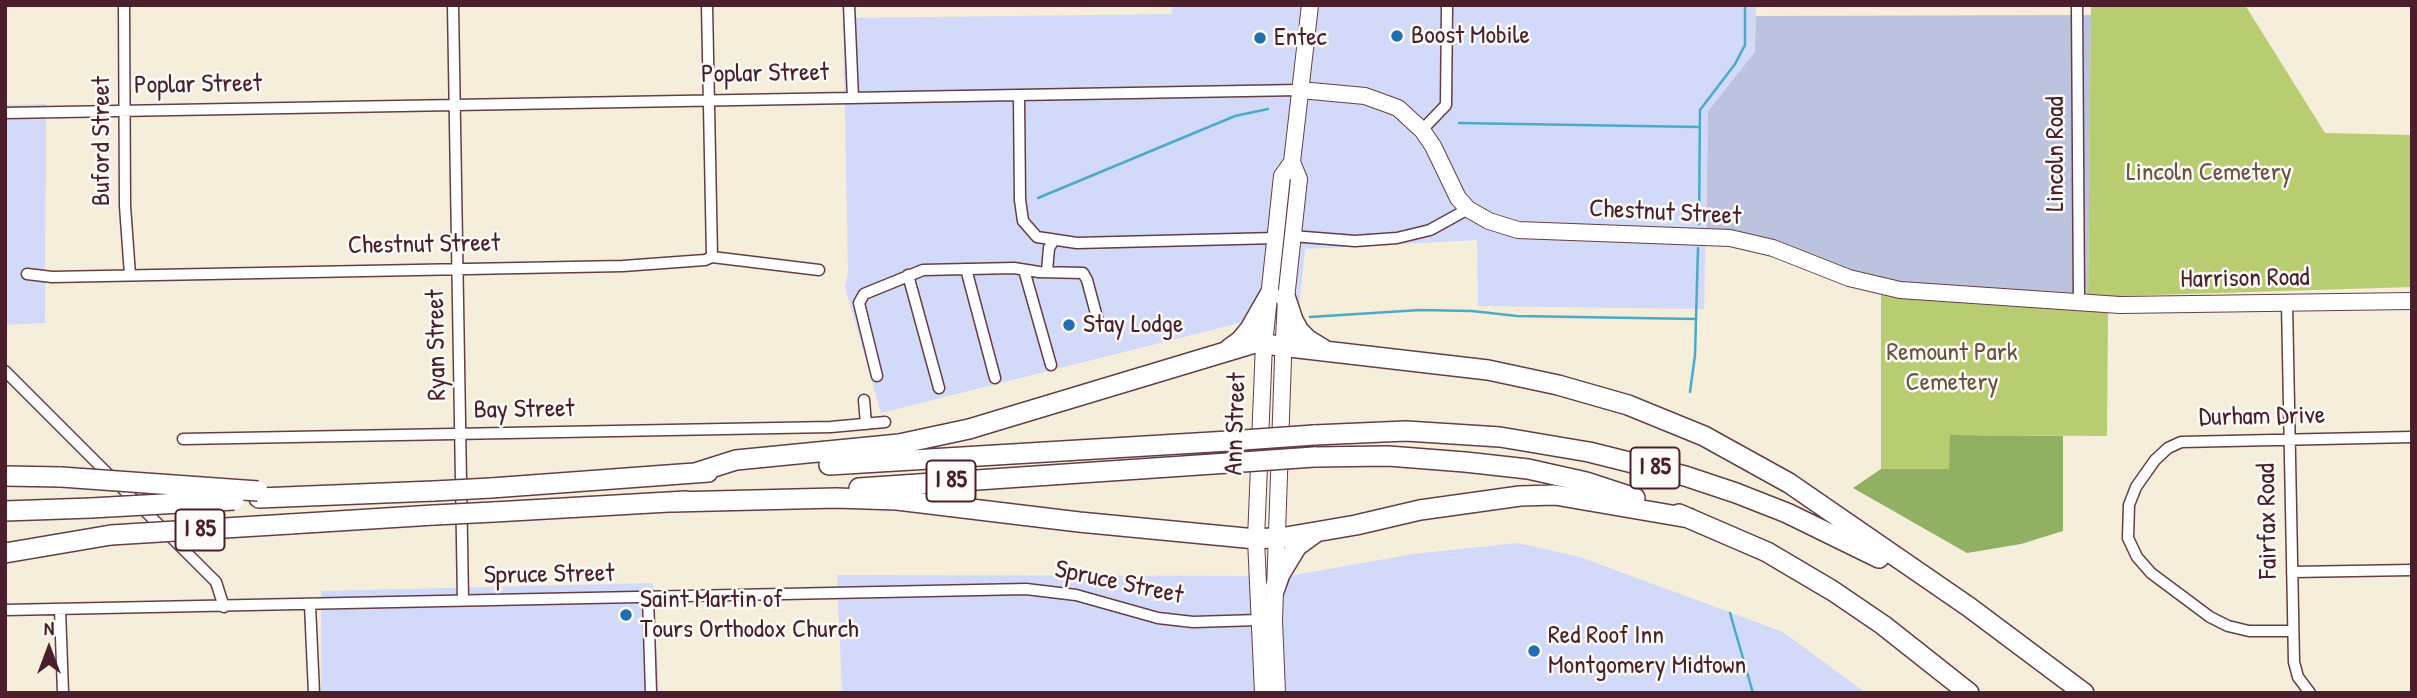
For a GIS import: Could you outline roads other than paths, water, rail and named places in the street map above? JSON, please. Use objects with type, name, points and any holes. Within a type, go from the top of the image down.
[{"type":"highway","points":[[1223,352],[1240,341],[1278,297],[1299,331],[1315,345],[1330,352]]},
{"type":"highway","points":[[695,473],[736,460],[899,444],[969,429],[1255,343],[1488,370],[1558,385],[1628,405],[1704,436],[1789,483],[1969,607]]},
{"type":"highway","name":"I 85","points":[[5,511],[91,508],[259,495],[336,495],[491,488],[1314,435],[1406,431],[1500,437],[1642,464],[1736,493],[1787,513],[1866,551],[1969,607],[2084,693]]},
{"type":"highway","name":"I 85","points":[[5,539],[111,536],[673,502],[1314,457],[1388,456],[1465,462],[1528,469],[1586,482],[1689,518],[1767,552],[1884,625],[1969,693]]},
{"type":"highway","points":[[5,476],[61,477],[259,495]]},
{"type":"highway","points":[[673,502],[836,498],[897,500],[1079,522],[1266,539],[1320,531],[1420,510],[1520,496],[1555,495],[1689,518]]},
{"type":"highway","points":[[1275,591],[1284,566],[1297,546],[1320,531]]},
{"type":"highway","points":[[5,553],[111,536]]},
{"type":"street","name":"Buford Street","points":[[124,5],[125,206],[130,275]]},
{"type":"street","name":"Ryan Street","points":[[453,5],[463,600]]},
{"type":"street","points":[[707,5],[712,257]]},
{"type":"street","points":[[849,5],[852,98]]},
{"type":"street","name":"Ann Street","points":[[1278,297],[1293,236],[1298,179],[1292,162],[1310,5]]},
{"type":"street","points":[[1422,130],[1446,105],[1447,5]]},
{"type":"street","name":"Lincoln Road","points":[[2077,5],[2079,303]]},
{"type":"street","name":"Poplar Street","points":[[5,113],[1300,90],[1368,97],[1398,108],[1422,130],[1433,146],[1458,198],[1468,209]]},
{"type":"street","points":[[1018,96],[1020,200],[1023,221],[1037,237],[1067,242],[1276,238]]},
{"type":"street","name":"Ann Street","points":[[1262,693],[1258,620],[1266,539],[1278,297],[1276,238],[1282,176],[1292,162]]},
{"type":"street","points":[[1293,236],[1355,241],[1397,239],[1430,230],[1468,209]]},
{"type":"street","name":"Chestnut Street","points":[[1468,209],[1489,222],[1518,230],[1688,235],[1742,240],[1773,248],[1849,278],[1900,290],[2079,303]]},
{"type":"street","points":[[1047,271],[1049,248],[1054,240]]},
{"type":"street","name":"Chestnut Street","points":[[27,274],[52,277],[623,266],[705,260],[712,257],[819,270]]},
{"type":"street","points":[[966,269],[995,378]]},
{"type":"street","points":[[877,376],[859,303],[864,294],[923,270],[1083,273],[1098,321]]},
{"type":"street","points":[[1024,270],[1051,365]]},
{"type":"street","points":[[908,275],[939,388]]},
{"type":"street","name":"Harrison Road","points":[[2079,303],[2120,305],[2412,301]]},
{"type":"street","name":"Fairfax Road","points":[[2287,303],[2294,662],[2298,677],[2310,693]]},
{"type":"street","points":[[5,371],[216,582],[224,607]]},
{"type":"street","points":[[864,400],[866,424]]},
{"type":"street","name":"Bay Street","points":[[183,439],[831,427],[884,422]]},
{"type":"street","name":"Durham Drive","points":[[2293,631],[2249,631],[2228,626],[2210,617],[2143,565],[2132,547],[2127,526],[2129,505],[2136,487],[2155,460],[2174,444],[2190,440],[2412,437]]},
{"type":"street","name":"Ann Street","points":[[1266,539],[1275,591],[1277,693]]},
{"type":"street","points":[[2292,572],[2412,570]]},
{"type":"street","name":"Spruce Street","points":[[5,611],[1026,589],[1076,595],[1158,618],[1194,622],[1258,620]]},
{"type":"street","points":[[648,596],[651,693]]},
{"type":"street","points":[[310,605],[314,693]]},
{"type":"street","points":[[60,609],[63,693]]},
{"type":"waterway","points":[[1699,224],[1700,110],[1735,64],[1745,45],[1745,5]]},
{"type":"waterway","points":[[1038,198],[1235,116],[1268,109]]},
{"type":"waterway","points":[[1459,123],[1698,127]]},
{"type":"waterway","points":[[1690,392],[1695,355],[1698,248]]},
{"type":"waterway","points":[[1310,317],[1420,310],[1472,311],[1517,316],[1696,319]]},
{"type":"waterway","points":[[1730,613],[1753,693]]},
{"type":"place","name":"Boost Mobile","points":[[1397,36]]},
{"type":"place","name":"Entec","points":[[1260,38]]},
{"type":"place","name":"Stay Lodge","points":[[1069,325]]},
{"type":"place","name":"Saint Martin of Tours Orthodox Church","points":[[626,615]]},
{"type":"place","name":"Red Roof Inn Montgomery Midtown","points":[[1534,651]]},
{"type":"park label","name":"Lincoln Cemetery","points":[[2209,173]]},
{"type":"park label","name":"Remount Park Cemetery","points":[[1952,368]]}]
